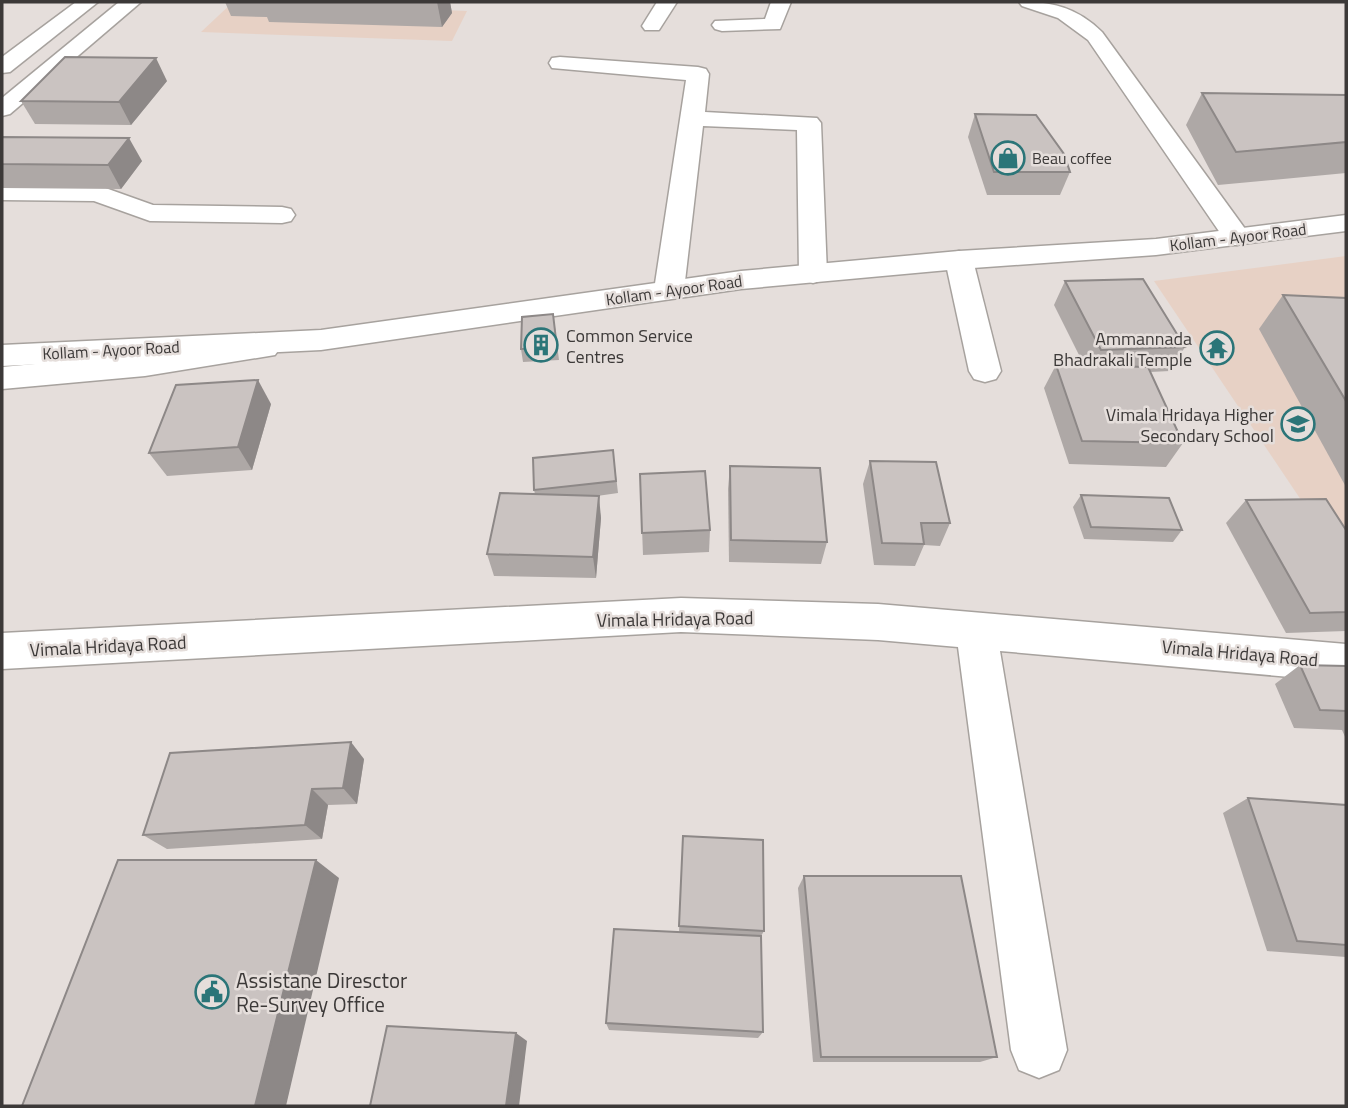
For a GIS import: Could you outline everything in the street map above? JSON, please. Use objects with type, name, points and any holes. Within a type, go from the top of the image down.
[{"type":"street","points":[[2,67],[88,2]]},
{"type":"street","points":[[2,109],[131,2]]},
{"type":"street","points":[[652,26],[667,2]]},
{"type":"street","points":[[722,25],[773,24],[781,2]]},
{"type":"street","points":[[1030,2],[1056,8],[1084,24],[1095,36],[1237,237]]},
{"type":"street","points":[[1084,24],[1091,2]]},
{"type":"street","points":[[560,63],[698,74],[669,290]]},
{"type":"street","points":[[691,118],[809,123],[813,274]]},
{"type":"street","points":[[2,192],[97,193],[150,213],[282,215]]},
{"type":"street","name":"Kollam - Ayoor Road","points":[[2,356],[321,340],[669,290],[959,260],[1156,247],[1346,223]]},
{"type":"street","points":[[959,260],[985,371]]},
{"type":"street","points":[[2,378],[145,365],[321,340]]},
{"type":"street","name":"Vimala Hridaya Road","points":[[2,651],[681,615],[878,622],[1346,663]]},
{"type":"street","points":[[976,630],[1039,1050]]},
{"type":"shaded area","points":[[233,2],[467,11],[452,41],[201,32]]},
{"type":"shaded area","name":"Vimala Hridaya Higher Secondary School","points":[[1346,256],[1346,567],[1154,281]]},
{"type":"building","points":[[65,57],[156,58],[119,102],[21,101]]},
{"type":"building","points":[[1202,93],[1346,95],[1346,142],[1236,152]]},
{"type":"building","points":[[975,114],[1036,115],[1064,154],[1070,172],[994,172]]},
{"type":"building","points":[[2,137],[129,138],[108,165],[2,164]]},
{"type":"building","points":[[1143,279],[1185,347],[1101,350],[1065,281]]},
{"type":"building","points":[[1283,295],[1346,298],[1346,401]]},
{"type":"building","points":[[553,314],[557,348],[521,349],[522,317]]},
{"type":"building","points":[[1056,365],[1148,367],[1183,443],[1082,441]]},
{"type":"building","points":[[258,380],[238,447],[149,453],[176,385]]},
{"type":"building","points":[[613,450],[616,481],[534,490],[533,458]]},
{"type":"building","points":[[870,461],[936,462],[950,523],[921,523],[924,544],[882,543]]},
{"type":"building","points":[[730,466],[820,468],[827,542],[731,540]]},
{"type":"building","points":[[705,471],[710,530],[642,533],[640,474]]},
{"type":"building","points":[[500,493],[599,496],[593,557],[487,554]]},
{"type":"building","points":[[1081,495],[1169,498],[1182,530],[1091,527]]},
{"type":"building","points":[[1326,499],[1346,530],[1346,612],[1310,613],[1246,500]]},
{"type":"building","points":[[1300,665],[1346,666],[1346,711],[1320,710]]},
{"type":"building","points":[[351,742],[343,788],[312,789],[305,825],[143,835],[170,753]]},
{"type":"building","points":[[1248,798],[1346,805],[1346,945],[1297,941]]},
{"type":"building","points":[[683,836],[763,840],[764,931],[679,926]]},
{"type":"building","name":"Assistane Diresctor Re-Survey Office","points":[[118,860],[316,860],[255,1106],[22,1106]]},
{"type":"building","points":[[804,876],[961,876],[997,1057],[821,1057]]},
{"type":"building","points":[[614,929],[761,936],[763,1032],[606,1023]]},
{"type":"building","points":[[387,1026],[516,1033],[506,1106],[370,1106]]},
{"type":"place","name":"Beau coffee","points":[[1008,158]]},
{"type":"place","name":"Common Service Centres","points":[[541,345]]},
{"type":"place","name":"Ammannada Bhadrakali Temple","points":[[1217,348]]},
{"type":"place","name":"Vimala Hridaya Higher Secondary School","points":[[1298,424]]},
{"type":"place","name":"Assistane Diresctor Re-Survey Office","points":[[212,992]]}]
